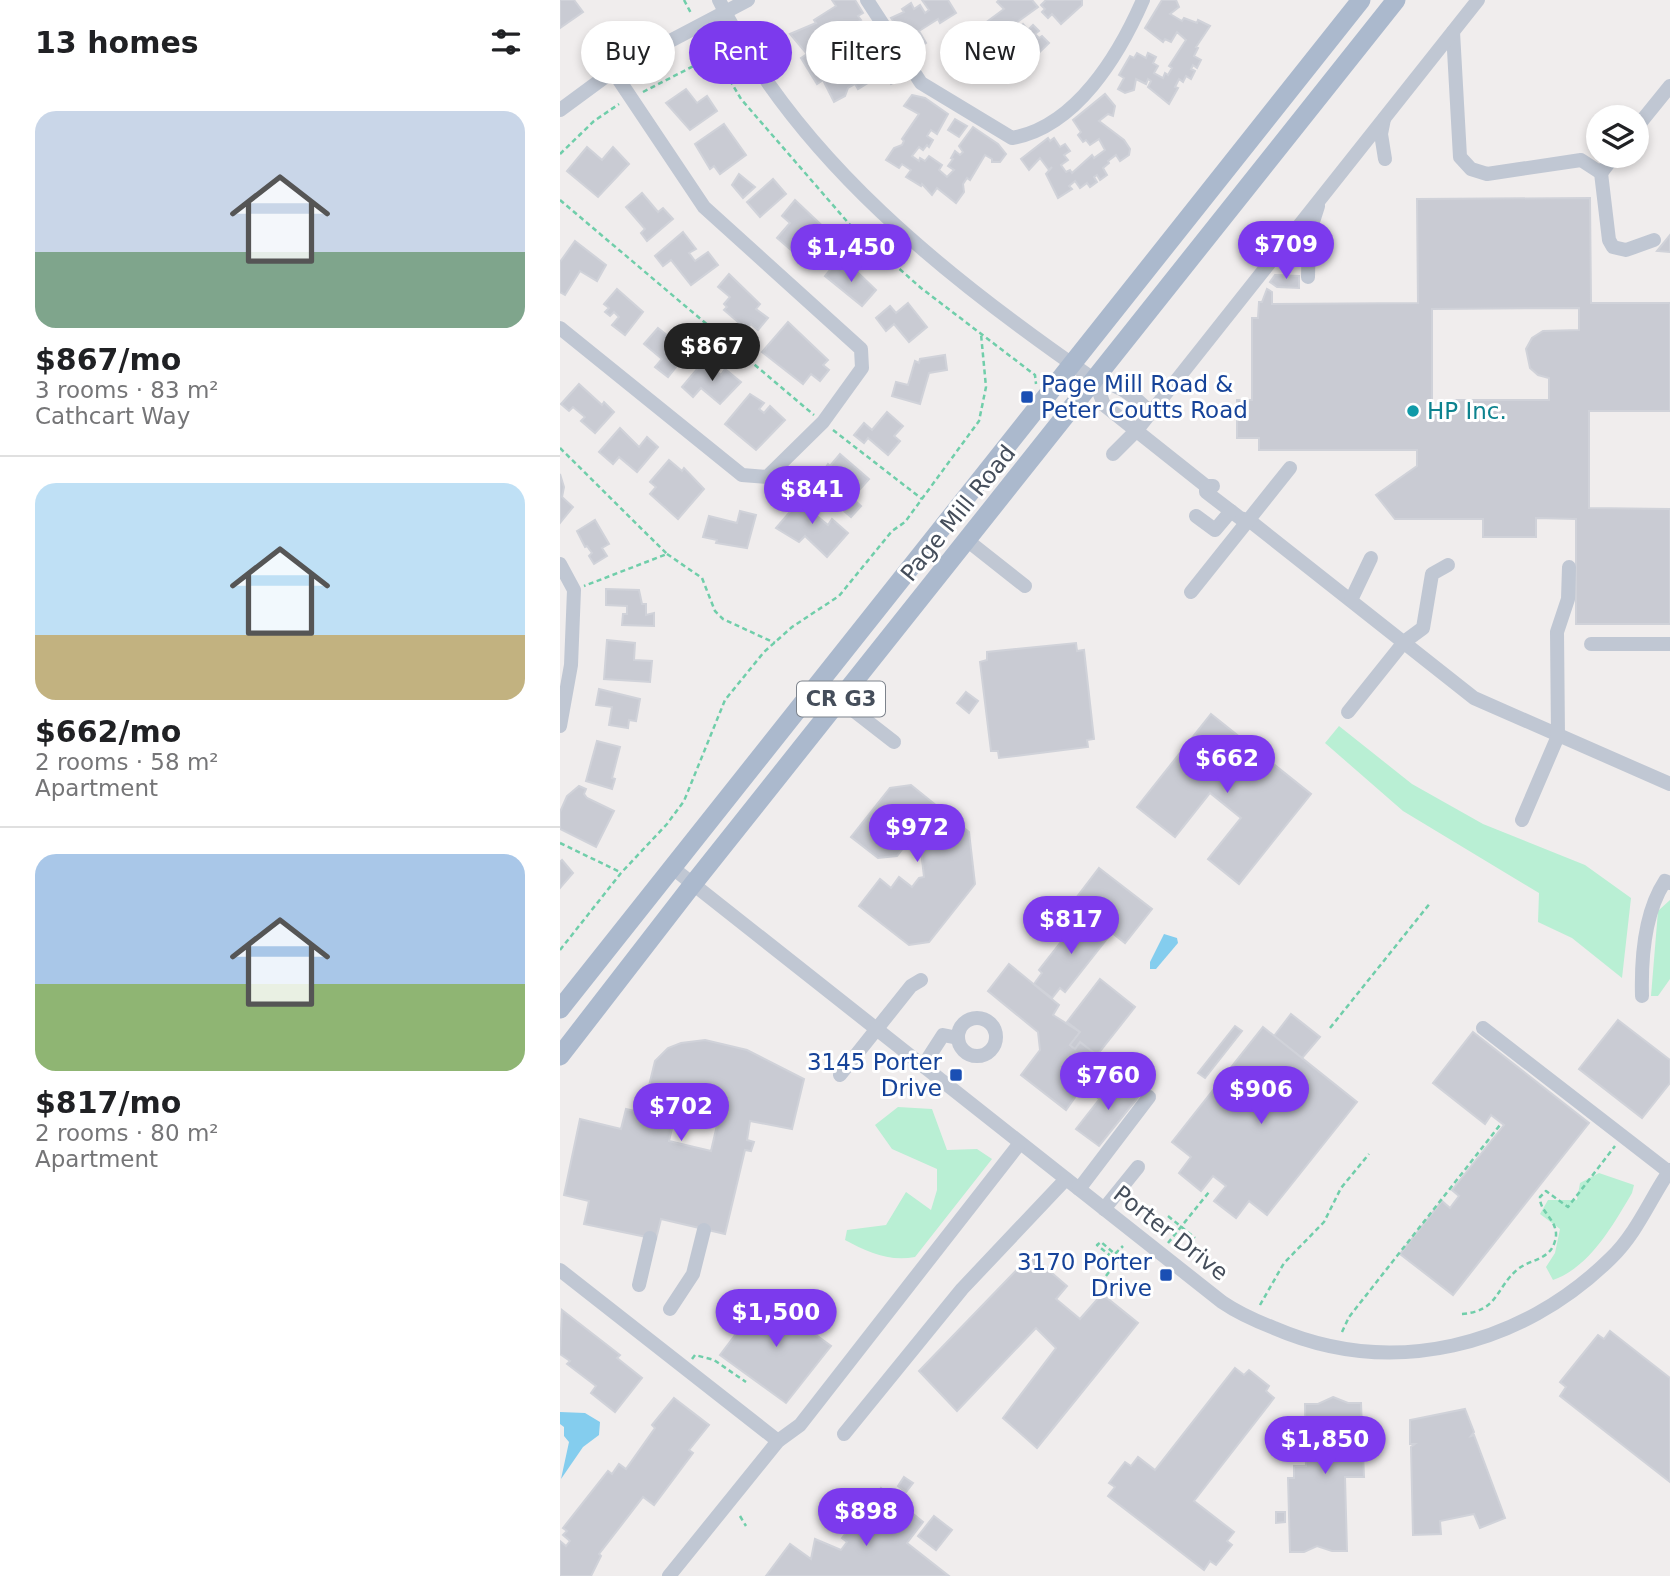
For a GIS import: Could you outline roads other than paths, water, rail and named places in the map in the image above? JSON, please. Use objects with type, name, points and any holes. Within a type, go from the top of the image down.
[{"type":"main road","name":"Page Mill Road","points":[[560,1009],[674,869],[1360,0]]},
{"type":"main road","name":"Page Mill Road","points":[[560,1056],[693,884],[1396,0]]},
{"type":"street","points":[[675,38],[698,26],[722,6],[748,0]]},
{"type":"street","points":[[867,0],[921,83],[1012,138],[1027,135],[1082,99],[1114,59],[1143,0]]},
{"type":"street","points":[[1113,454],[1137,430],[1478,0]]},
{"type":"street","points":[[722,6],[774,91],[833,163],[883,215],[1003,313],[1095,381],[1119,387],[1151,412]]},
{"type":"street","points":[[1452,32],[1460,158],[1471,169],[1487,174],[1581,160],[1601,173],[1607,201],[1609,240],[1614,247],[1626,250],[1654,240]]},
{"type":"street","points":[[560,110],[595,84]]},
{"type":"street","points":[[560,328],[741,475],[767,477],[823,422],[862,369],[860,349],[704,207],[622,84]]},
{"type":"street","points":[[1649,112],[1670,86]]},
{"type":"street","points":[[1385,117],[1381,134],[1385,159]]},
{"type":"street","points":[[1601,173],[1605,168]]},
{"type":"street","points":[[1308,277],[1309,234],[1323,194]]},
{"type":"street","points":[[1095,381],[1104,405],[1206,486],[1213,486],[1245,511],[1250,521]]},
{"type":"street","points":[[1191,592],[1290,468]]},
{"type":"street","points":[[1206,486],[1206,492],[1231,511],[1250,521],[1474,698],[1670,784]]},
{"type":"street","points":[[1196,516],[1215,530],[1231,511]]},
{"type":"street","points":[[968,541],[1025,586]]},
{"type":"street","points":[[1351,600],[1371,558]]},
{"type":"street","points":[[560,564],[574,590],[571,665],[560,726]]},
{"type":"street","points":[[1348,712],[1404,642],[1423,628],[1432,574],[1448,565]]},
{"type":"street","points":[[1522,820],[1558,736],[1557,632],[1568,599],[1569,567]]},
{"type":"street","points":[[1591,644],[1670,644]]},
{"type":"street","points":[[840,700],[894,742]]},
{"type":"street","name":"Porter Drive","points":[[674,869],[1222,1302],[1301,1340],[1377,1354],[1424,1352],[1492,1337],[1552,1307],[1614,1256],[1641,1220],[1669,1171]]},
{"type":"street","points":[[1642,996],[1655,897],[1665,881],[1670,883]]},
{"type":"street","points":[[840,1076],[911,986],[921,980]]},
{"type":"street","points":[[1483,1028],[1669,1171]]},
{"type":"street","points":[[923,1066],[943,1035],[958,1038]]},
{"type":"street","points":[[1079,1189],[1149,1097]]},
{"type":"street","points":[[669,1576],[778,1441],[800,1425],[1020,1143]]},
{"type":"street","points":[[1104,1209],[1138,1167]]},
{"type":"street","points":[[844,1434],[962,1289],[1066,1179]]},
{"type":"street","points":[[670,1309],[693,1274],[704,1230]]},
{"type":"street","points":[[639,1285],[650,1238]]},
{"type":"street","points":[[560,1270],[778,1441]]},
{"type":"water","points":[[1164,934],[1177,938],[1178,943],[1156,969],[1150,969],[1150,962]]},
{"type":"water","points":[[560,1412],[585,1413],[600,1422],[599,1435],[583,1447],[561,1479],[569,1442],[564,1436],[564,1427],[560,1424]]},
{"type":"place","name":"Page Mill Road & Peter Coutts Road","points":[[1027,397]]},
{"type":"place","name":"HP Inc.","points":[[1413,411]]},
{"type":"place","name":"3145 Porter Drive","points":[[956,1075]]},
{"type":"place","name":"3170 Porter Drive","points":[[1166,1275]]}]
